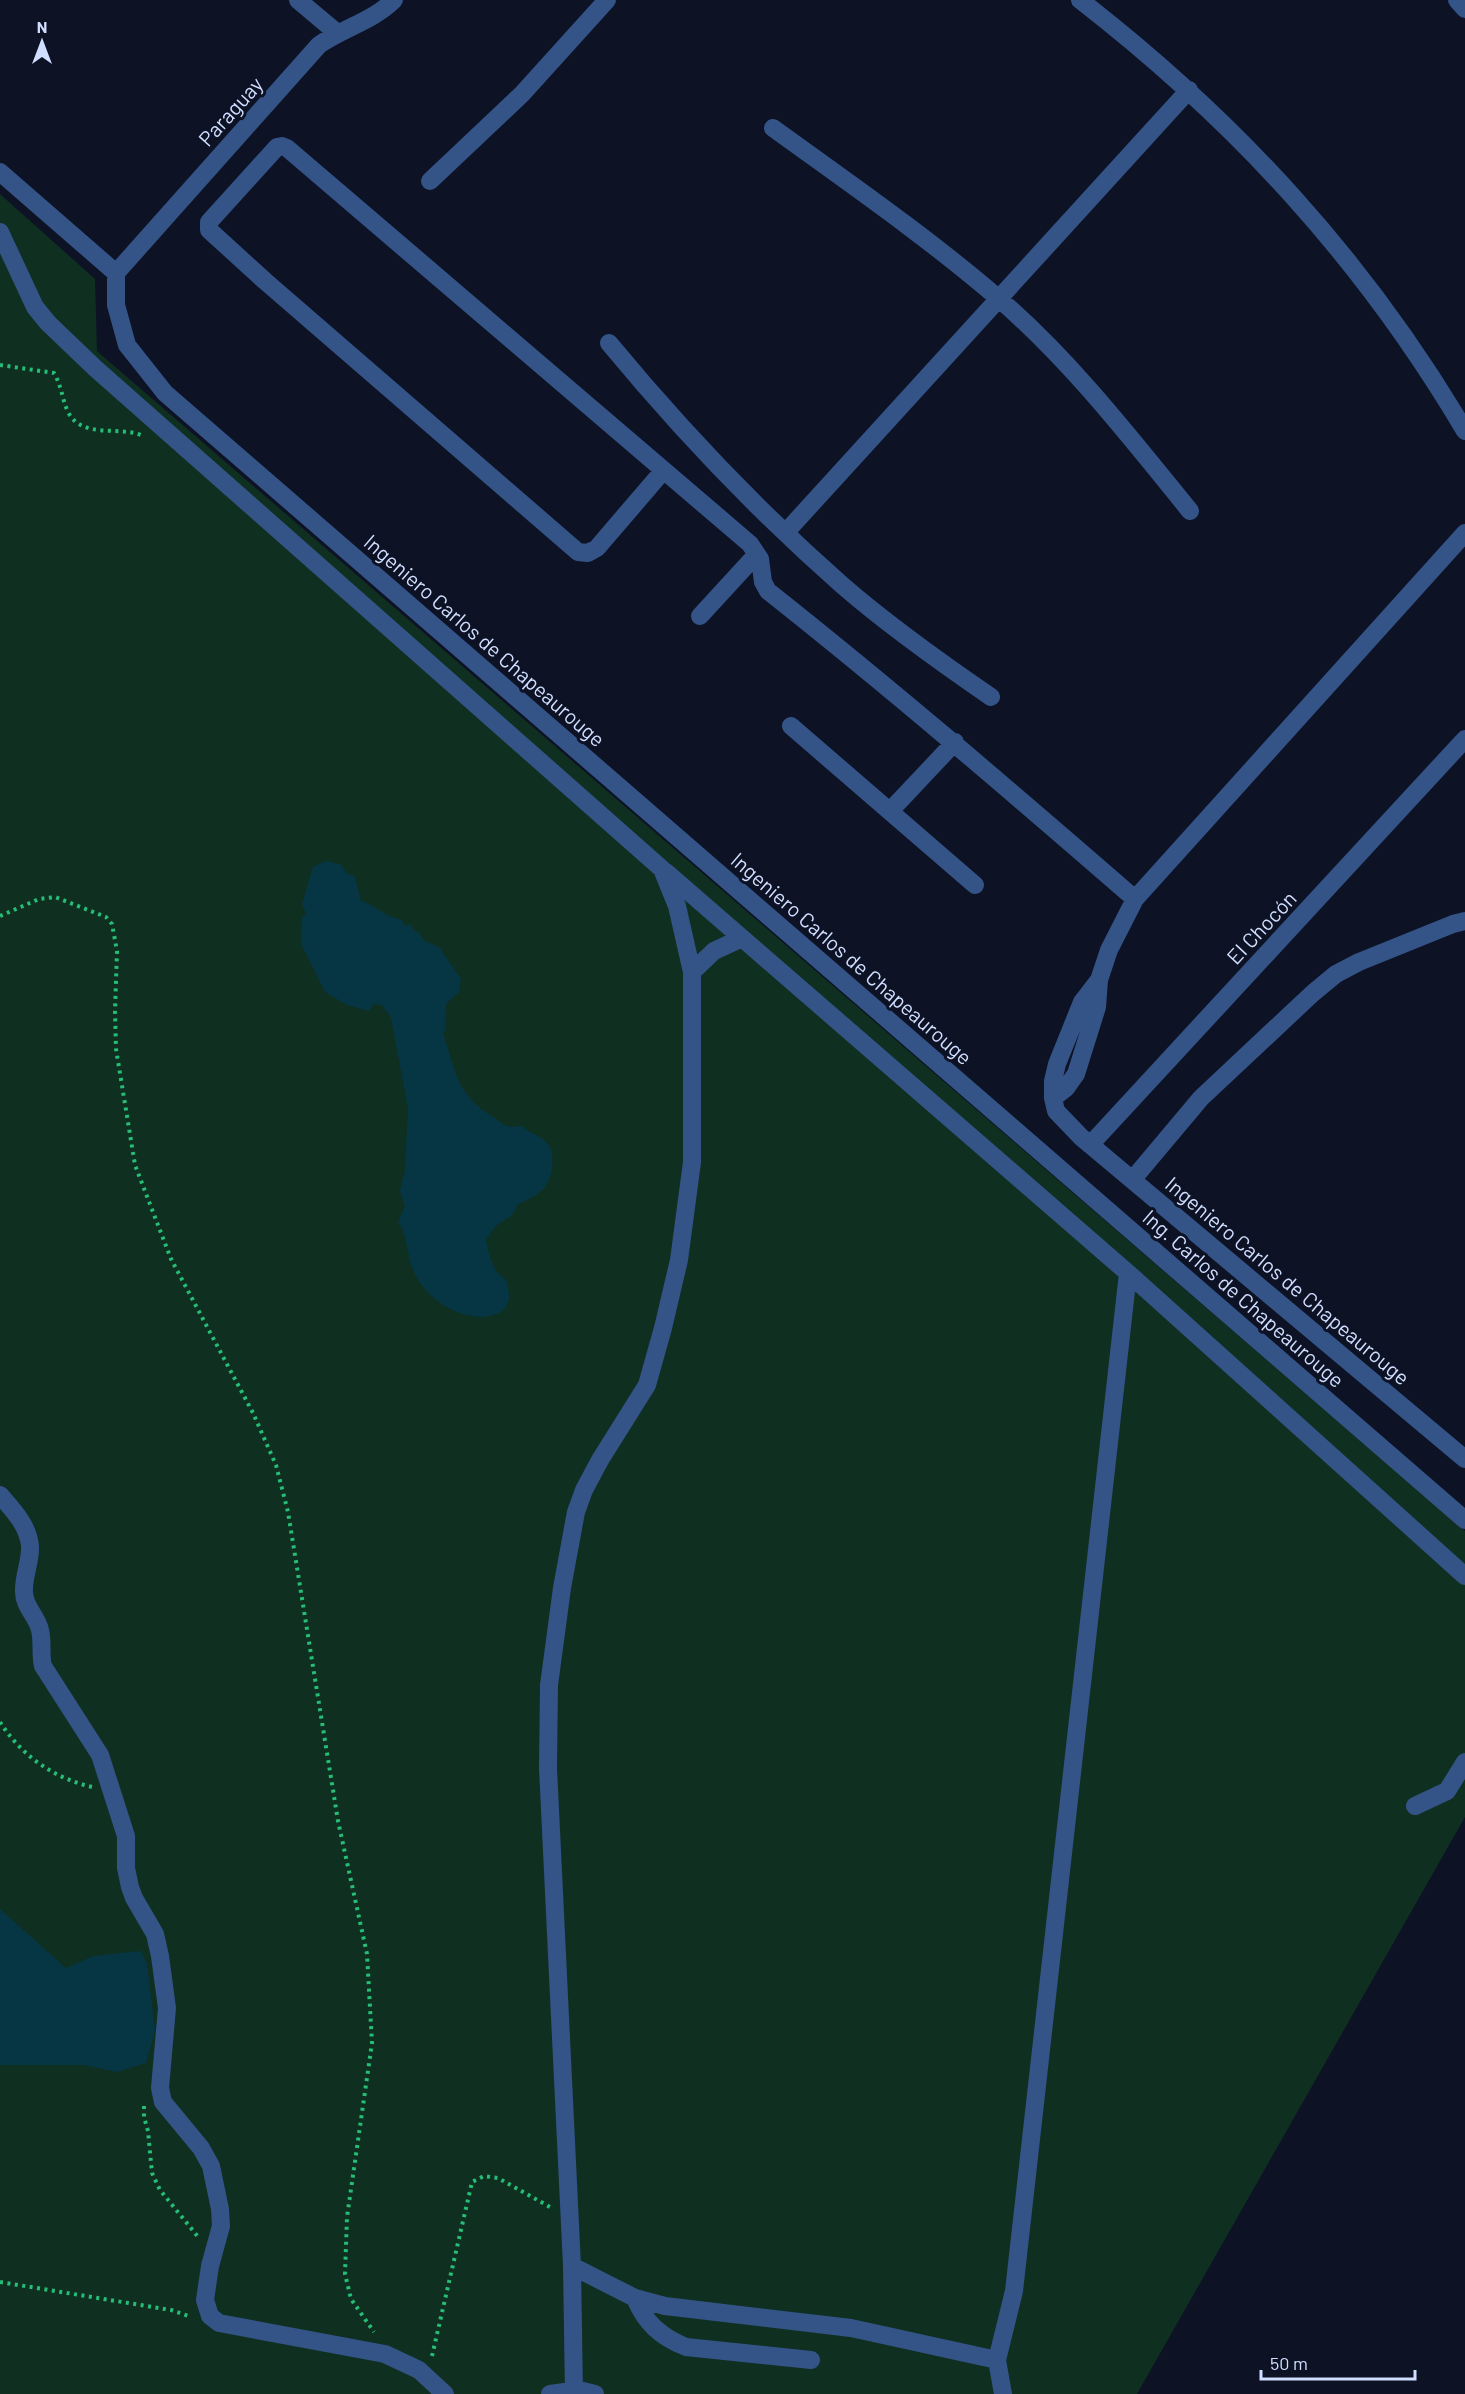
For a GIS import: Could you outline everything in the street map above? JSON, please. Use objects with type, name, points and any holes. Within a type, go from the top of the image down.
[{"type":"street","points":[[298,0],[336,33]]},
{"type":"street","name":"Paraguay","points":[[116,273],[319,45],[336,33],[369,19],[394,0]]},
{"type":"street","points":[[430,182],[522,94],[607,0]]},
{"type":"street","points":[[1080,0],[1189,90],[1314,217],[1405,338],[1465,431]]},
{"type":"street","points":[[1457,0],[1465,9]]},
{"type":"street","points":[[786,532],[1189,90]]},
{"type":"street","points":[[774,128],[908,226],[999,299],[1066,364],[1136,444],[1190,511]]},
{"type":"street","points":[[663,471],[597,548],[588,553],[578,552],[265,281],[209,230],[208,222],[277,147],[287,148],[750,544],[760,559],[763,582],[768,591],[955,742],[1135,899],[1465,533]]},
{"type":"street","points":[[0,172],[116,273]]},
{"type":"street","points":[[0,232],[35,308],[95,368],[662,869],[1128,1273],[1465,1576]]},
{"type":"street","name":"Ingeniero Carlos de Chapeaurouge","points":[[116,273],[116,305],[127,345],[165,393],[993,1110]]},
{"type":"street","points":[[609,343],[665,411],[843,586],[945,665],[991,697]]},
{"type":"street","points":[[700,616],[756,555]]},
{"type":"street","points":[[791,726],[975,885]]},
{"type":"street","name":"El Chocón","points":[[1085,1141],[1465,739]]},
{"type":"street","points":[[890,811],[955,742]]},
{"type":"street","points":[[574,2392],[570,2217],[548,1768],[549,1685],[562,1588],[576,1512],[584,1490],[600,1461],[647,1385],[679,1260],[692,1162],[692,972],[677,906],[662,869]]},
{"type":"street","name":"Ingeniero Carlos de Chapeaurouge","points":[[1135,899],[1109,950],[1099,980],[1082,1002],[1057,1064],[1053,1081],[1056,1111],[1085,1141],[1465,1459]]},
{"type":"street","points":[[1133,1179],[1201,1098],[1336,974],[1390,949],[1465,921]]},
{"type":"street","points":[[692,972],[714,951],[742,938]]},
{"type":"street","name":"Ing. Carlos de Chapeaurouge","points":[[993,1110],[1465,1520]]},
{"type":"street","points":[[1003,2394],[997,2360],[1014,2291],[1128,1273]]},
{"type":"street","points":[[0,1495],[21,1521],[30,1546],[24,1592],[26,1604],[40,1631],[40,1654],[43,1666],[100,1755],[126,1836],[126,1868],[130,1887],[155,1934],[167,2008],[160,2073],[163,2102],[201,2148],[211,2166],[220,2209],[221,2226],[210,2266],[206,2300],[210,2316],[219,2323],[385,2354],[405,2362],[427,2377],[444,2394]]},
{"type":"street","points":[[1415,1806],[1447,1791],[1465,1762]]},
{"type":"street","points":[[572,2266],[635,2298],[665,2306],[851,2328],[997,2360]]},
{"type":"street","points":[[635,2298],[642,2314],[656,2330],[669,2340],[686,2347],[811,2360]]},
{"type":"street","points":[[550,2394],[574,2392],[595,2394]]},
{"type":"path","points":[[0,365],[54,373],[61,385],[68,412],[78,423],[93,430],[138,433],[146,437]]},
{"type":"path","points":[[0,916],[39,899],[55,897],[106,917],[112,924],[117,951],[116,1048],[135,1165],[171,1259],[253,1413],[276,1465],[288,1512],[338,1821],[367,1954],[372,2043],[347,2217],[345,2274],[351,2299],[378,2336]]},
{"type":"path","points":[[0,1722],[12,1741],[33,1761],[88,1786],[112,1790]]},
{"type":"path","points":[[144,2103],[152,2173],[160,2190],[201,2240],[210,2266]]},
{"type":"path","points":[[427,2377],[472,2182],[484,2176],[498,2178],[570,2217]]},
{"type":"path","points":[[0,2282],[171,2310],[219,2323]]},
{"type":"green space","points":[[0,194],[95,279],[97,351],[1465,1531],[1465,1817],[1137,2394],[0,2394]]},
{"type":"water","points":[[326,861],[340,864],[347,873],[355,877],[361,901],[391,917],[401,919],[405,926],[411,924],[413,930],[419,933],[425,941],[439,947],[461,979],[459,992],[446,1004],[446,1028],[443,1034],[459,1081],[471,1099],[481,1108],[506,1126],[523,1126],[543,1139],[552,1152],[551,1173],[546,1186],[517,1205],[512,1214],[496,1226],[486,1240],[492,1262],[497,1272],[506,1280],[509,1292],[506,1307],[496,1314],[476,1317],[462,1314],[442,1304],[419,1281],[410,1261],[405,1236],[398,1222],[405,1206],[400,1191],[405,1169],[408,1108],[391,1018],[382,1005],[373,1004],[369,1011],[347,1005],[325,992],[301,944],[302,918],[306,914],[302,904],[313,867]]},
{"type":"water","points":[[0,1909],[66,1968],[93,1956],[141,1951],[147,1964],[155,2030],[146,2063],[117,2072],[85,2065],[0,2065]]}]
